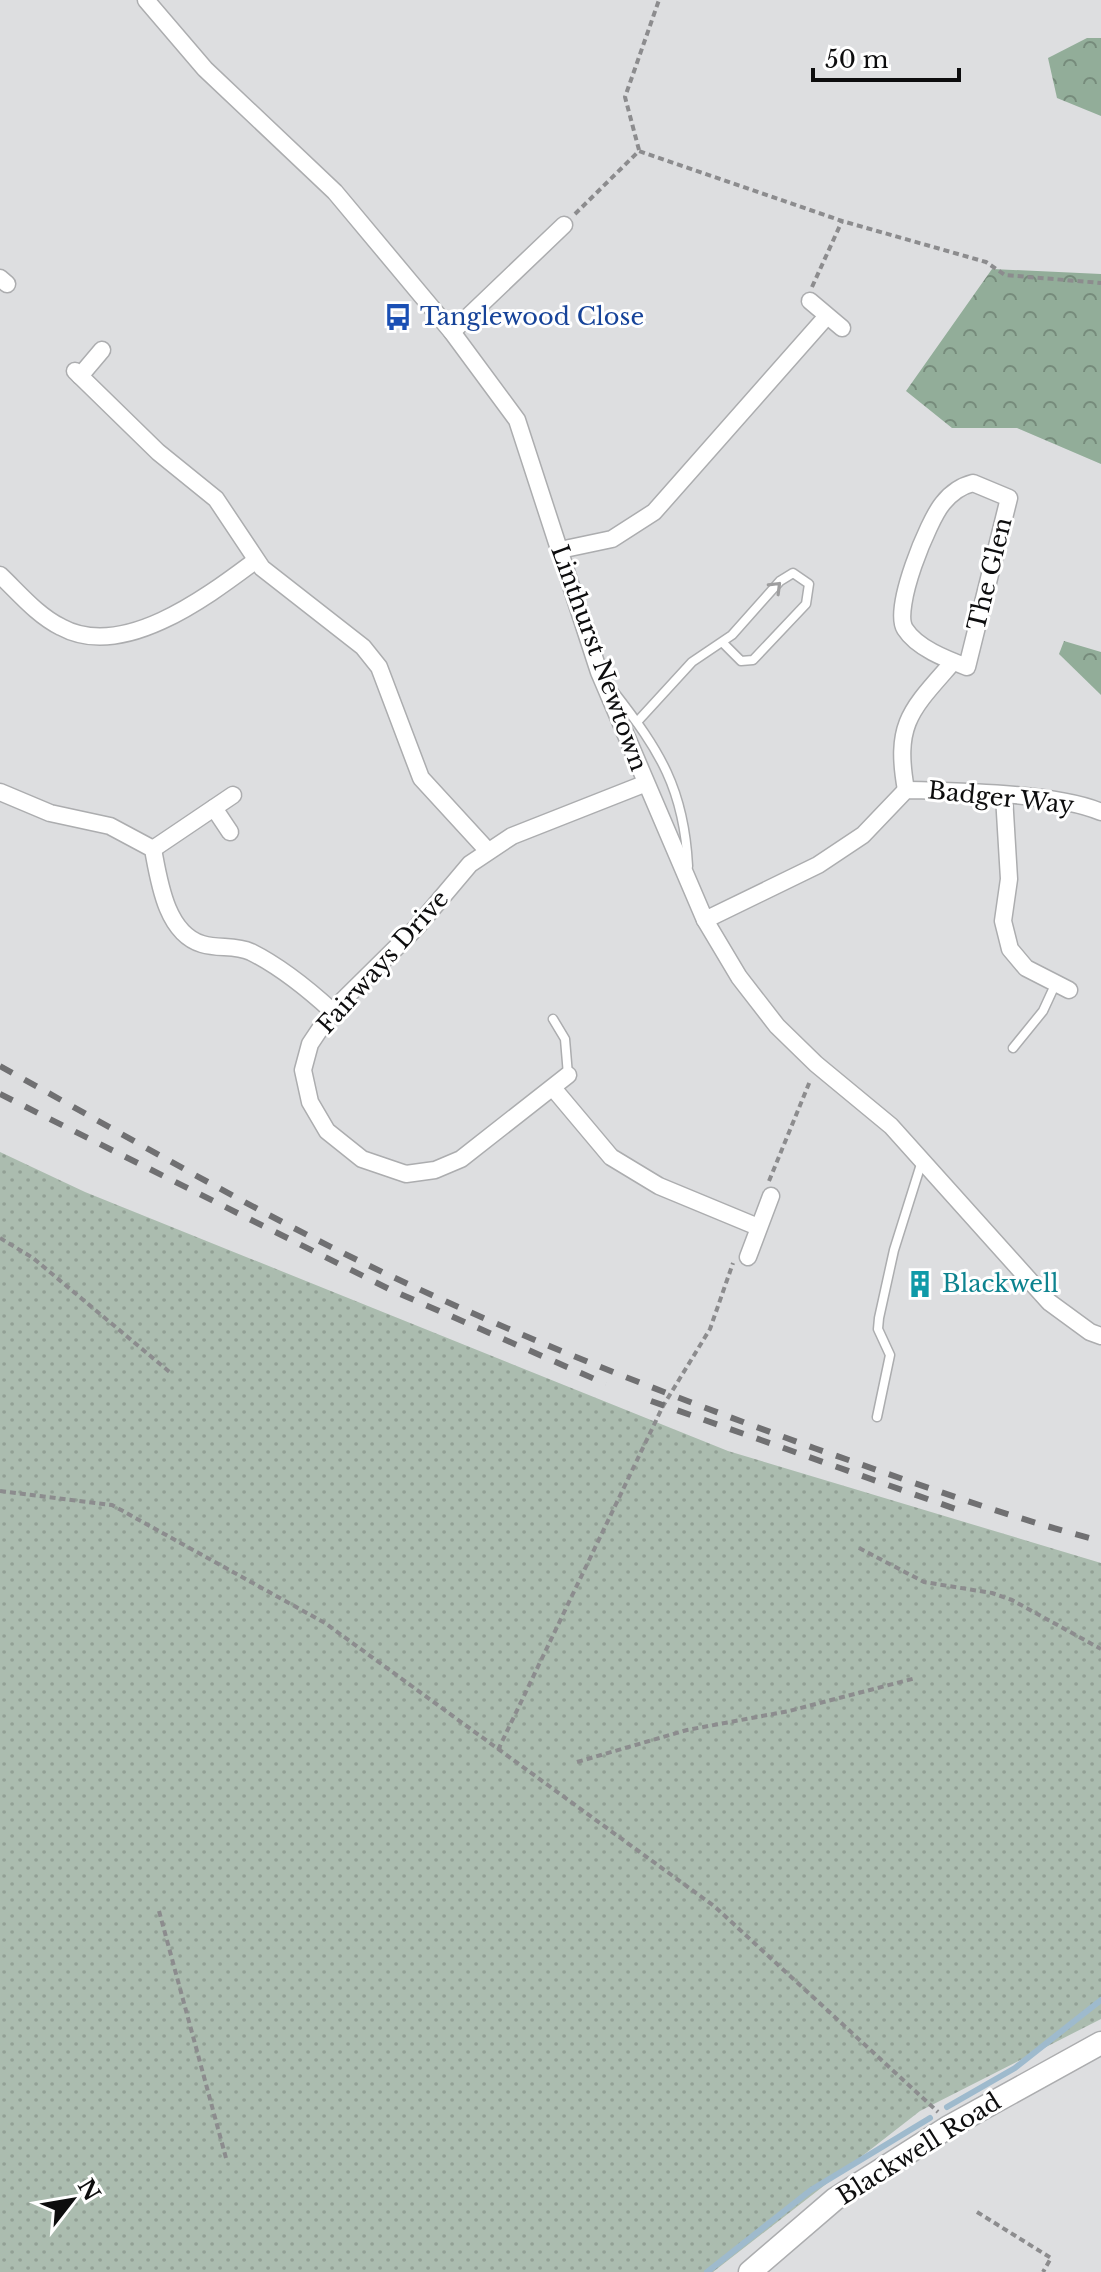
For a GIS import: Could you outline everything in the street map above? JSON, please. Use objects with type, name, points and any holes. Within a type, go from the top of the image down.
[{"type":"street","name":"Linthurst Newtown","points":[[146,0],[205,69],[335,192],[452,332],[517,420],[599,672],[644,784],[705,920],[739,977],[777,1026],[816,1064],[891,1126],[1049,1302],[1090,1332],[1101,1336]]},
{"type":"street","points":[[452,332],[564,225]]},
{"type":"street","points":[[810,301],[842,328]]},
{"type":"street","points":[[560,550],[612,539],[654,512],[827,316]]},
{"type":"street","points":[[102,350],[78,373],[158,452],[216,499],[255,561],[363,647],[379,667],[421,778],[488,851]]},
{"type":"street","name":"The Glen","points":[[973,483],[1009,498],[967,667],[953,662],[922,645],[905,629],[899,614],[906,586],[941,504],[963,486],[973,483]]},
{"type":"street","points":[[0,575],[62,628],[92,635],[114,634],[154,624],[201,600],[255,561]]},
{"type":"street","name":"The Glen","points":[[906,790],[901,739],[915,709],[953,662]]},
{"type":"street","name":"Fairways Drive","points":[[568,1075],[461,1159],[435,1170],[406,1174],[362,1159],[327,1131],[310,1102],[303,1070],[310,1044],[332,1011],[416,928],[470,864],[512,836],[644,784]]},
{"type":"street","name":"Badger Way","points":[[705,920],[818,865],[863,835],[906,790],[1004,796],[1100,809]]},
{"type":"street","points":[[0,792],[50,813],[110,826],[153,849]]},
{"type":"street","points":[[153,849],[233,795]]},
{"type":"street","points":[[1004,796],[1009,879],[1003,921],[1010,949],[1026,968],[1062,988]]},
{"type":"street","points":[[214,808],[230,832]]},
{"type":"street","points":[[153,849],[161,890],[184,933],[202,944],[234,947],[251,953],[332,1011]]},
{"type":"street","points":[[553,1088],[611,1157],[659,1186],[758,1227]]},
{"type":"street","points":[[748,1257],[771,1196]]},
{"type":"street","name":"Blackwell Road","points":[[750,2272],[835,2199],[947,2128],[1101,2043]]},
{"type":"lane","points":[[637,722],[692,662],[722,642],[788,576],[799,575],[809,584],[806,604],[753,660],[741,661],[722,642]]},
{"type":"lane","points":[[599,672],[666,767],[686,824],[689,884]]},
{"type":"lane","points":[[1013,1048],[1062,988]]},
{"type":"lane","points":[[553,1019],[565,1039],[568,1075]]},
{"type":"lane","points":[[877,1417],[890,1355],[878,1329],[879,1318],[894,1250],[922,1160]]},
{"type":"path","points":[[639,151],[625,97],[659,0]]},
{"type":"path","points":[[639,151],[842,221],[986,262],[1005,275],[1101,283]]},
{"type":"path","points":[[564,225],[639,151]]},
{"type":"path","points":[[810,301],[812,286],[842,221]]},
{"type":"path","points":[[771,1196],[765,1190],[816,1064]]},
{"type":"path","points":[[0,1238],[33,1258],[172,1374]]},
{"type":"path","points":[[498,1750],[663,1406],[710,1329],[737,1253],[748,1257]]},
{"type":"path","points":[[0,1491],[112,1505],[325,1623],[714,1906],[938,2112],[947,2128]]},
{"type":"path","points":[[859,1548],[924,1582],[992,1593],[1012,1600],[1101,1649]]},
{"type":"path","points":[[577,1762],[687,1730],[789,1711],[916,1678]]},
{"type":"path","points":[[159,1911],[226,2158]]},
{"type":"path","points":[[977,2212],[1051,2258],[1043,2272]]},
{"type":"green space","points":[[1087,38],[1101,38],[1101,116],[1057,98],[1048,58]]},
{"type":"green space","points":[[992,269],[1101,274],[1101,464],[1017,428],[952,428],[906,391]]},
{"type":"green space","points":[[1064,641],[1101,652],[1101,695],[1059,654]]},
{"type":"green space","points":[[0,1152],[85,1192],[728,1451],[1101,1563],[1101,2019],[920,2111],[713,2272],[0,2272]]},
{"type":"waterway","points":[[947,2107],[1015,2068],[1101,2000]]},
{"type":"waterway","points":[[707,2272],[811,2190],[930,2118]]},
{"type":"railway","points":[[0,1066],[301,1232],[518,1333],[814,1448],[993,1509],[1101,1541]]},
{"type":"railway","points":[[0,1094],[389,1289],[606,1384]]},
{"type":"railway","points":[[651,1401],[964,1512]]},
{"type":"place","name":"Tanglewood Close","points":[[398,317]]},
{"type":"place","name":"Blackwell","points":[[920,1284]]}]
